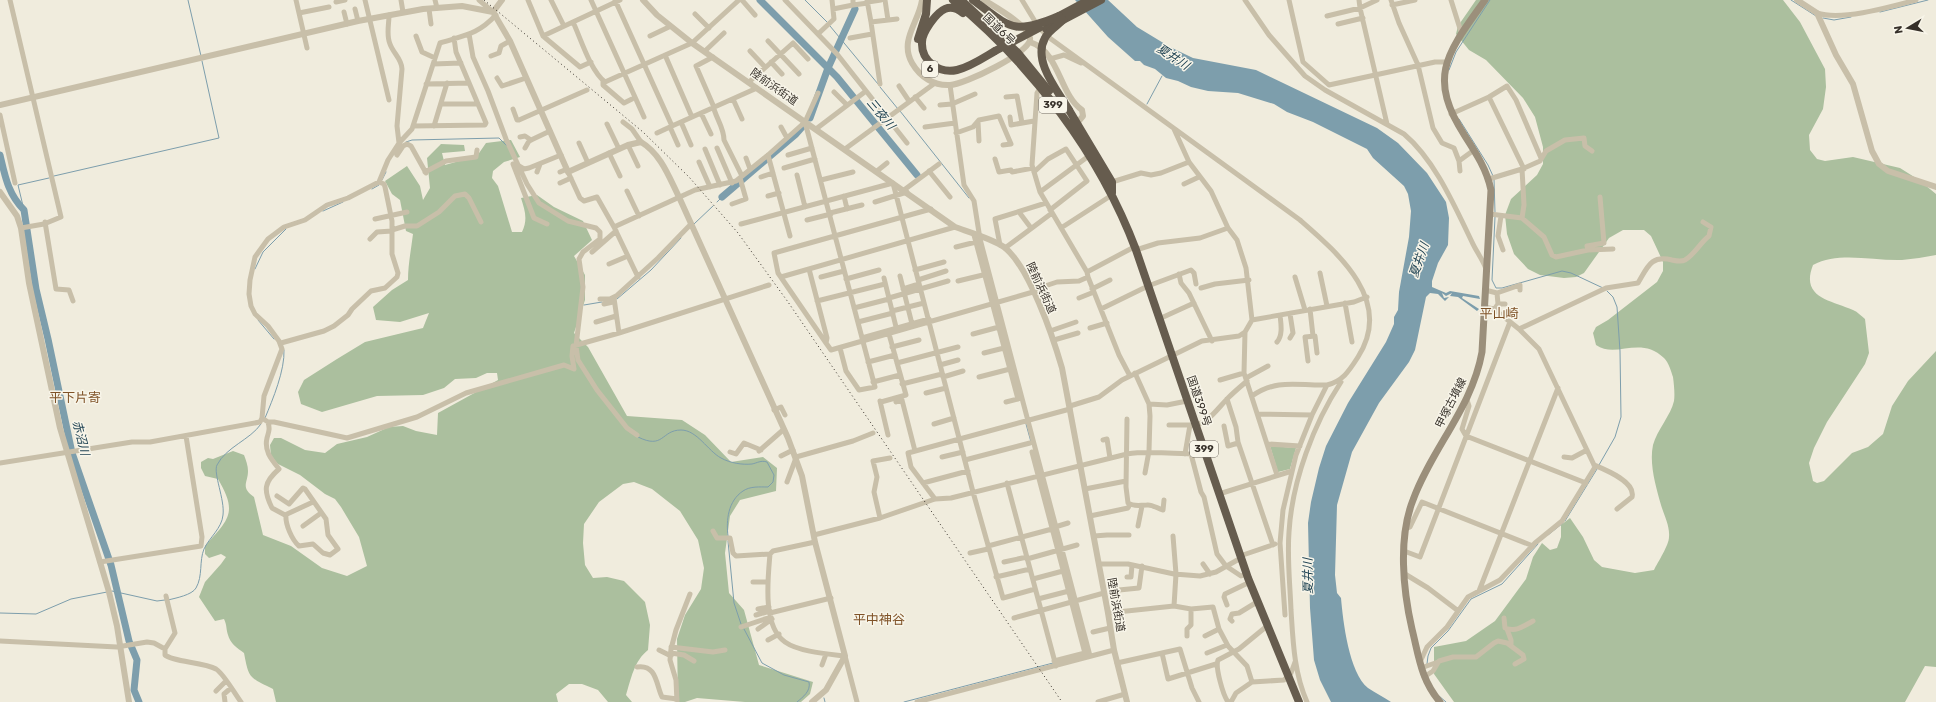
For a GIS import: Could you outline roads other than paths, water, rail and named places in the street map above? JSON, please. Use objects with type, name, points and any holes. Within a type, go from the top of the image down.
[{"type":"highway","name":"6","points":[[928,0],[926,14],[920,28],[917,45],[924,63],[932,71],[945,75],[957,75],[1061,18],[1089,0]]},
{"type":"highway","name":"国道6号","points":[[953,0],[1000,44],[1016,55]]},
{"type":"highway","name":"国道6号","points":[[961,0],[1016,55]]},
{"type":"highway","points":[[973,0],[1002,22],[1019,28],[1032,27],[1061,18]]},
{"type":"highway","name":"6","points":[[1101,0],[1061,18],[1045,38],[1041,52],[1044,65],[1069,110],[1078,121],[1112,182]]},
{"type":"highway","name":"6","points":[[997,53],[964,68],[946,71],[929,63],[924,53],[922,41],[927,28],[938,13],[944,8],[949,7],[960,11],[1000,44]]},
{"type":"highway","name":"国道399号","points":[[1016,55],[1090,155],[1112,195],[1135,247],[1187,401],[1193,425],[1205,454],[1248,578],[1299,702]]},
{"type":"highway","name":"国道399号","points":[[1016,55],[1057,101],[1086,144],[1090,155]]},
{"type":"highway","points":[[1112,182],[1112,195]]},
{"type":"main road","name":"甲塚古墳線","points":[[1440,702],[1431,692],[1425,676],[1410,618],[1405,574],[1405,529],[1409,510],[1421,482],[1467,400],[1480,364],[1487,272],[1494,242],[1495,215],[1491,190],[1492,178],[1474,150],[1444,92],[1444,79],[1446,62],[1485,0]]},
{"type":"street","points":[[10,0],[61,217],[24,227]]},
{"type":"street","points":[[296,0],[307,48]]},
{"type":"street","points":[[336,2],[345,0]]},
{"type":"street","points":[[366,0],[389,100]]},
{"type":"street","points":[[400,0],[403,12]]},
{"type":"street","points":[[435,0],[437,8]]},
{"type":"street","points":[[479,0],[495,14],[510,41],[580,198],[584,201],[597,197],[615,229],[638,277]]},
{"type":"street","points":[[528,0],[543,36],[580,67],[591,62]]},
{"type":"street","points":[[551,0],[564,26]]},
{"type":"street","points":[[591,0],[644,117]]},
{"type":"street","points":[[543,36],[617,0],[678,145]]},
{"type":"street","name":"陸前浜街道","points":[[643,0],[671,26],[757,88],[955,227],[977,238],[1003,246],[1020,265],[1054,340],[1062,368],[1114,650],[1127,702]]},
{"type":"street","points":[[603,81],[605,82],[692,42],[741,0],[756,15]]},
{"type":"street","points":[[784,0],[837,54],[907,143]]},
{"type":"street","points":[[818,34],[834,19],[832,0]]},
{"type":"street","points":[[833,9],[853,3],[881,0]]},
{"type":"street","points":[[885,0],[888,20]]},
{"type":"street","points":[[922,0],[919,12],[908,36],[908,48],[912,64],[922,76],[935,83],[950,86],[962,83],[1016,55],[1030,42]]},
{"type":"street","points":[[1022,0],[1039,28],[1300,220],[1327,244],[1348,268],[1367,297],[1369,315],[1367,338],[1362,351],[1327,403],[1308,448],[1296,488],[1289,531],[1289,569],[1295,661],[1298,680],[1307,702]]},
{"type":"street","points":[[1245,0],[1269,35],[1305,76],[1331,93],[1387,124],[1415,143],[1436,174],[1457,210],[1487,272]]},
{"type":"street","points":[[1289,0],[1303,62],[1328,84],[1331,93]]},
{"type":"street","points":[[1359,0],[1387,124]]},
{"type":"street","points":[[1327,16],[1360,8],[1377,0]]},
{"type":"street","points":[[1415,0],[1392,2],[1418,66],[1433,128],[1442,143],[1454,148],[1459,161],[1460,171]]},
{"type":"street","points":[[1451,0],[1462,36]]},
{"type":"street","points":[[1797,0],[1818,16],[1836,55],[1855,88],[1872,151],[1879,164],[1888,171],[1936,187]]},
{"type":"street","points":[[1818,16],[1836,16],[1888,8],[1916,0]]},
{"type":"street","points":[[0,463],[70,451],[186,436],[260,422],[262,418],[266,390],[281,354],[281,343],[268,326],[255,314],[250,306],[250,280],[255,257],[268,238],[284,227],[305,220],[327,205],[348,198],[381,182],[388,160],[401,140],[413,126],[440,43],[469,34],[482,28],[495,14],[500,1]]},
{"type":"street","points":[[987,1],[1019,24],[1029,35],[1030,42]]},
{"type":"street","points":[[868,2],[880,84]]},
{"type":"street","points":[[0,105],[358,21],[403,12],[462,6],[495,14]]},
{"type":"street","points":[[299,13],[329,7]]},
{"type":"street","points":[[355,9],[358,21]]},
{"type":"street","points":[[429,9],[431,24]]},
{"type":"street","points":[[344,12],[347,24]]},
{"type":"street","points":[[695,14],[709,28]]},
{"type":"street","points":[[389,15],[388,39],[391,47],[401,61],[402,69],[397,126],[401,140],[414,148],[426,173],[446,161],[476,157],[476,150]]},
{"type":"street","points":[[1338,24],[1363,18]]},
{"type":"street","points":[[871,22],[897,19]]},
{"type":"street","points":[[573,22],[599,78],[603,81],[603,85],[624,103],[632,99]]},
{"type":"street","points":[[650,36],[671,26]]},
{"type":"street","points":[[705,51],[724,33]]},
{"type":"street","points":[[469,34],[473,56],[530,190],[541,206],[568,221],[596,228],[600,234],[598,241],[583,252],[579,259],[583,287],[576,346],[578,360],[597,390],[627,428],[637,435]]},
{"type":"street","points":[[850,38],[872,34]]},
{"type":"street","points":[[416,36],[422,52],[436,58]]},
{"type":"street","points":[[413,126],[485,125],[486,123],[456,52],[454,38]]},
{"type":"street","points":[[491,56],[499,53],[501,46],[510,41]]},
{"type":"street","points":[[768,41],[799,74]]},
{"type":"street","points":[[1030,42],[1037,44],[1050,59],[1073,102],[1082,110],[1083,116],[1078,121]]},
{"type":"street","points":[[749,82],[793,43],[808,59]]},
{"type":"street","points":[[750,51],[766,67]]},
{"type":"street","points":[[665,55],[692,117]]},
{"type":"street","points":[[1050,59],[1064,55],[1090,67]]},
{"type":"street","points":[[713,57],[696,66],[724,134],[724,140],[741,177],[746,199],[732,204]]},
{"type":"street","points":[[771,62],[782,74]]},
{"type":"street","points":[[1301,71],[1328,84],[1435,62],[1446,62]]},
{"type":"street","points":[[433,64],[461,63]]},
{"type":"street","points":[[497,78],[502,86],[526,78]]},
{"type":"street","points":[[434,126],[442,104],[447,83]]},
{"type":"street","points":[[426,84],[468,83]]},
{"type":"street","points":[[845,149],[935,83]]},
{"type":"street","points":[[899,86],[909,101]]},
{"type":"street","points":[[950,86],[964,185],[974,201],[977,238],[1087,656]]},
{"type":"street","points":[[1454,112],[1489,97],[1505,86],[1509,88],[1518,103],[1541,158]]},
{"type":"street","points":[[657,133],[757,88]]},
{"type":"street","points":[[1040,88],[1037,93],[1034,121],[1033,170],[1040,192],[1088,274],[1107,323],[1132,375],[1149,404],[1149,451],[1145,473]]},
{"type":"street","points":[[513,109],[517,120],[519,120],[587,90]]},
{"type":"street","points":[[816,129],[866,91]]},
{"type":"street","points":[[834,92],[847,105]]},
{"type":"street","points":[[592,252],[601,246],[605,239],[615,229],[638,216],[695,190],[732,183],[741,177],[806,122],[818,93]]},
{"type":"street","points":[[940,105],[952,104],[975,94]]},
{"type":"street","points":[[1006,97],[1018,96],[1022,123]]},
{"type":"street","points":[[915,97],[924,108]]},
{"type":"street","points":[[1489,97],[1523,169],[1524,205],[1522,218]]},
{"type":"street","points":[[733,99],[742,119]]},
{"type":"street","points":[[442,104],[477,104]]},
{"type":"street","points":[[701,113],[711,134]]},
{"type":"street","points":[[0,115],[15,183]]},
{"type":"street","points":[[956,132],[973,127],[978,122],[998,116],[1011,144],[1003,145]]},
{"type":"street","points":[[1010,117],[1011,125],[1034,121]]},
{"type":"street","points":[[623,122],[632,128],[642,142],[648,146],[663,164],[793,450],[806,495],[814,535],[857,702]]},
{"type":"street","points":[[681,122],[691,145]]},
{"type":"street","points":[[806,122],[875,387],[859,390],[846,371],[840,348]]},
{"type":"street","points":[[978,122],[979,141]]},
{"type":"street","points":[[925,127],[955,123]]},
{"type":"street","points":[[607,124],[618,149]]},
{"type":"street","points":[[781,127],[787,138]]},
{"type":"street","points":[[935,500],[912,467],[908,453],[1026,421],[1099,397],[1122,380],[1202,341],[1239,336],[1245,332],[1252,320],[1249,280],[1237,240],[1228,228],[1219,205],[1211,191],[1188,162],[1174,128]]},
{"type":"street","points":[[525,148],[531,140],[550,131]]},
{"type":"street","points":[[520,137],[525,136],[531,140]]},
{"type":"street","points":[[1492,178],[1523,169],[1540,161],[1546,151],[1565,140],[1580,137],[1584,138],[1585,146],[1592,152]]},
{"type":"street","points":[[560,184],[569,173],[588,162],[628,144],[642,142]]},
{"type":"street","points":[[580,143],[588,162]]},
{"type":"street","points":[[397,155],[401,148],[406,144]]},
{"type":"street","points":[[628,144],[638,166]]},
{"type":"street","points":[[717,148],[732,183]]},
{"type":"street","points":[[788,154],[812,148]]},
{"type":"street","points":[[705,149],[720,185]]},
{"type":"street","points":[[995,159],[999,172],[1012,170],[1012,172],[1033,170],[1066,149],[1087,181],[1031,228],[1003,246],[995,219],[1046,203]]},
{"type":"street","points":[[1459,161],[1474,150]]},
{"type":"street","points":[[610,153],[620,176]]},
{"type":"street","points":[[547,224],[534,218],[513,164],[518,164],[526,169],[561,155]]},
{"type":"street","points":[[768,155],[790,236]]},
{"type":"street","points":[[1040,192],[1090,155]]},
{"type":"street","points":[[746,158],[750,169]]},
{"type":"street","points":[[784,168],[815,159]]},
{"type":"street","points":[[699,162],[710,187]]},
{"type":"street","points":[[1112,182],[1141,173],[1150,175],[1161,173],[1188,162]]},
{"type":"street","points":[[877,171],[887,163]]},
{"type":"street","points":[[537,172],[540,164]]},
{"type":"street","points":[[875,202],[896,196],[905,191],[939,164]]},
{"type":"street","points":[[929,171],[950,198]]},
{"type":"street","points":[[560,172],[569,173]]},
{"type":"street","points":[[761,177],[773,172]]},
{"type":"street","points":[[822,180],[853,172]]},
{"type":"street","points":[[797,175],[805,207]]},
{"type":"street","points":[[1184,184],[1200,177]]},
{"type":"street","points":[[281,343],[328,329],[347,316],[352,309],[371,291],[385,288],[398,277],[392,250],[392,231],[385,188],[381,182]]},
{"type":"street","points":[[741,224],[893,183],[942,375],[1002,598],[1036,589]]},
{"type":"street","points":[[627,191],[638,216]]},
{"type":"street","points":[[0,192],[24,227],[29,283],[70,451],[109,591],[121,647],[129,702]]},
{"type":"street","points":[[768,196],[778,193]]},
{"type":"street","points":[[370,238],[377,232],[392,231],[405,226],[417,226],[439,212],[455,196],[464,194],[469,198],[481,222]]},
{"type":"street","points":[[1061,228],[1112,195]]},
{"type":"street","points":[[844,196],[847,209]]},
{"type":"street","points":[[1588,250],[1587,246],[1604,243],[1600,196]]},
{"type":"street","points":[[807,220],[862,205]]},
{"type":"street","points":[[930,209],[774,253],[778,273],[832,350],[897,330],[995,304],[1033,292],[1036,289],[1056,282],[1064,280],[1079,281],[1088,274],[1135,247],[1200,238],[1228,228]]},
{"type":"street","points":[[374,219],[407,212]]},
{"type":"street","points":[[1019,212],[1031,228]]},
{"type":"street","points":[[1503,250],[1494,242],[1498,232],[1495,215],[1522,218],[1544,237],[1554,257],[1563,257],[1588,250],[1613,249]]},
{"type":"street","points":[[45,222],[56,289],[69,290],[73,301]]},
{"type":"street","points":[[1519,329],[1605,289],[1638,283],[1647,268],[1656,259],[1662,258],[1680,261],[1685,260],[1709,236],[1711,227],[1703,222]]},
{"type":"street","points":[[613,302],[602,301],[616,296],[692,226]]},
{"type":"street","points":[[782,277],[955,227]]},
{"type":"street","points":[[956,247],[977,238]]},
{"type":"street","points":[[609,264],[628,256]]},
{"type":"street","points":[[915,270],[944,262]]},
{"type":"street","points":[[808,269],[826,343]]},
{"type":"street","points":[[846,279],[879,270]]},
{"type":"street","points":[[1101,309],[1148,286],[1191,270],[1193,271],[1196,284]]},
{"type":"street","points":[[821,278],[844,272]]},
{"type":"street","points":[[854,308],[889,298],[946,272]]},
{"type":"street","points":[[958,281],[987,273]]},
{"type":"street","points":[[1320,273],[1327,306]]},
{"type":"street","points":[[1180,274],[1181,282],[1194,303],[1212,340]]},
{"type":"street","points":[[900,276],[912,324]]},
{"type":"street","points":[[1295,277],[1308,310],[1313,336],[1315,336],[1317,353]]},
{"type":"street","points":[[884,278],[897,330]]},
{"type":"street","points":[[1079,298],[1110,280]]},
{"type":"street","points":[[1201,288],[1249,280]]},
{"type":"street","points":[[919,284],[948,281]]},
{"type":"street","points":[[817,301],[850,294],[885,284]]},
{"type":"street","points":[[262,418],[268,422],[347,438],[417,417],[466,393],[564,365],[574,369],[571,349],[573,346],[619,333],[769,285]]},
{"type":"street","points":[[1486,290],[1497,293],[1520,285],[1520,290]]},
{"type":"street","points":[[1494,310],[1498,304],[1497,293]]},
{"type":"street","points":[[616,296],[613,302],[619,333]]},
{"type":"street","points":[[1252,320],[1345,304],[1367,297]]},
{"type":"street","points":[[858,322],[924,303]]},
{"type":"street","points":[[1159,319],[1194,303]]},
{"type":"street","points":[[995,304],[998,327],[1026,421],[1030,443],[1040,475]]},
{"type":"street","points":[[1345,304],[1352,342]]},
{"type":"street","points":[[1498,304],[1505,304]]},
{"type":"street","points":[[1484,307],[1494,310],[1510,322],[1539,349],[1587,450],[1597,466],[1625,480],[1632,492],[1632,497],[1617,509]]},
{"type":"street","points":[[1290,314],[1293,333],[1290,338]]},
{"type":"street","points":[[596,322],[616,316]]},
{"type":"street","points":[[1277,342],[1280,338],[1280,316]]},
{"type":"street","points":[[862,340],[889,334],[912,324],[929,321]]},
{"type":"street","points":[[1050,331],[1076,322]]},
{"type":"street","points":[[1404,551],[1420,557],[1510,322]]},
{"type":"street","points":[[1090,328],[1107,323]]},
{"type":"street","points":[[973,334],[998,327]]},
{"type":"street","points":[[1245,332],[1246,377],[1277,475]]},
{"type":"street","points":[[1054,340],[1078,333]]},
{"type":"street","points":[[880,403],[906,395],[889,334]]},
{"type":"street","points":[[1308,361],[1305,337],[1313,336]]},
{"type":"street","points":[[892,347],[919,340]]},
{"type":"street","points":[[897,363],[958,347]]},
{"type":"street","points":[[984,353],[1004,348]]},
{"type":"street","points":[[868,362],[895,355]]},
{"type":"street","points":[[940,365],[958,360]]},
{"type":"street","points":[[1220,380],[1246,377],[1268,366]]},
{"type":"street","points":[[979,377],[1010,369]]},
{"type":"street","points":[[902,384],[962,372]]},
{"type":"street","points":[[873,382],[900,375]]},
{"type":"street","points":[[1169,425],[1193,425],[1216,412],[1246,377]]},
{"type":"street","points":[[1252,396],[1265,388],[1276,384],[1327,385],[1337,383],[1343,378]]},
{"type":"street","points":[[1285,615],[1280,543],[1283,510],[1292,470],[1300,446],[1327,385]]},
{"type":"street","points":[[926,393],[946,388]]},
{"type":"street","points":[[1479,591],[1558,388]]},
{"type":"street","points":[[1006,402],[1018,398]]},
{"type":"street","points":[[1227,399],[1236,427],[1238,443],[1273,545]]},
{"type":"street","points":[[880,403],[902,400],[915,451]]},
{"type":"street","points":[[1467,400],[1469,406],[1462,429],[1466,436],[1586,483]]},
{"type":"street","points":[[1149,404],[1167,405],[1187,401]]},
{"type":"street","points":[[880,403],[888,435]]},
{"type":"street","points":[[774,410],[781,407],[785,415]]},
{"type":"street","points":[[1258,414],[1312,416]]},
{"type":"street","points":[[934,424],[954,418]]},
{"type":"street","points":[[1127,420],[1126,481],[1127,499],[1130,504]]},
{"type":"street","points":[[268,422],[270,429],[267,440],[267,454],[279,469],[268,478],[266,492],[272,508],[286,515],[296,544],[303,546],[313,544],[323,553],[333,554],[338,549],[328,535],[326,519],[303,488],[289,504],[277,496]]},
{"type":"street","points":[[1193,425],[1188,454],[1204,497],[1216,550],[1226,566],[1241,576],[1248,578]]},
{"type":"street","points":[[1224,426],[1228,446],[1238,443]]},
{"type":"street","points":[[730,452],[736,454],[740,451],[742,444],[760,451],[783,430]]},
{"type":"street","points":[[796,458],[853,441],[873,433]]},
{"type":"street","points":[[100,562],[202,548],[202,537],[186,436]]},
{"type":"street","points":[[1103,440],[1107,439],[1110,458]]},
{"type":"street","points":[[965,460],[1030,443]]},
{"type":"street","points":[[1268,444],[1300,446]]},
{"type":"street","points":[[781,456],[793,450]]},
{"type":"street","points":[[1564,457],[1572,458],[1587,450]]},
{"type":"street","points":[[814,535],[880,518],[935,500],[951,498],[1126,454],[1149,451],[1205,454]]},
{"type":"street","points":[[942,457],[963,452]]},
{"type":"street","points":[[787,482],[796,458]]},
{"type":"street","points":[[880,518],[874,492],[877,477],[873,461],[890,458]]},
{"type":"street","points":[[1515,664],[1524,659],[1524,656],[1504,642],[1498,642],[1492,644],[1476,657],[1453,657],[1422,666],[1427,647],[1447,627],[1457,610],[1468,597],[1500,580],[1533,546],[1565,518],[1597,466]]},
{"type":"street","points":[[1219,494],[1292,470]]},
{"type":"street","points":[[924,483],[968,471]]},
{"type":"street","points":[[1085,489],[1126,481]]},
{"type":"street","points":[[1007,483],[1055,663]]},
{"type":"street","points":[[1130,504],[1142,506],[1147,504],[1163,510],[1164,500]]},
{"type":"street","points":[[286,515],[313,502]]},
{"type":"street","points":[[1405,529],[1410,527],[1422,502],[1533,546]]},
{"type":"street","points":[[1090,516],[1128,508],[1130,504]]},
{"type":"street","points":[[1138,526],[1142,506]]},
{"type":"street","points":[[303,526],[321,513]]},
{"type":"street","points":[[970,553],[1068,523]]},
{"type":"street","points":[[713,531],[717,538],[730,538],[732,553],[735,556],[770,554],[772,551],[816,542]]},
{"type":"street","points":[[1094,536],[1129,535]]},
{"type":"street","points":[[1173,536],[1176,574],[1174,606]]},
{"type":"street","points":[[1099,564],[1142,566],[1188,576],[1210,574],[1241,557],[1280,543]]},
{"type":"street","points":[[1004,562],[1027,558],[1077,545]]},
{"type":"street","points":[[1060,550],[1063,571],[1073,602]]},
{"type":"street","points":[[770,554],[768,582],[770,613],[779,634],[784,641],[790,645],[826,654],[845,656]]},
{"type":"street","points":[[1203,564],[1210,574]]},
{"type":"street","points":[[1127,577],[1131,577],[1132,565]]},
{"type":"street","points":[[1119,590],[1139,588],[1142,566]]},
{"type":"street","points":[[996,577],[1030,569]]},
{"type":"street","points":[[1033,579],[1063,571]]},
{"type":"street","points":[[1405,574],[1428,588],[1457,610]]},
{"type":"street","points":[[1227,605],[1224,597],[1225,594],[1248,578]]},
{"type":"street","points":[[753,582],[768,582]]},
{"type":"street","points":[[1038,599],[1069,591]]},
{"type":"street","points":[[1014,618],[1104,593]]},
{"type":"street","points":[[637,667],[644,666],[653,672],[660,686],[661,700],[677,701],[676,680],[671,652],[676,630],[690,594]]},
{"type":"street","points":[[166,596],[175,633],[164,653],[168,657],[215,668],[241,702]]},
{"type":"street","points":[[756,615],[831,598]]},
{"type":"street","points":[[1232,621],[1230,619],[1232,614],[1239,613],[1257,602]]},
{"type":"street","points":[[1108,613],[1174,606],[1191,610],[1213,607],[1219,629],[1227,645],[1249,669],[1252,682]]},
{"type":"street","points":[[758,609],[770,613]]},
{"type":"street","points":[[1187,636],[1186,629],[1191,625],[1191,610]]},
{"type":"street","points":[[741,627],[770,613]]},
{"type":"street","points":[[758,629],[770,613]]},
{"type":"street","points":[[1504,618],[1504,627],[1507,629],[1512,640],[1511,646]]},
{"type":"street","points":[[1507,629],[1516,631],[1533,621]]},
{"type":"street","points":[[1162,653],[1168,679],[1216,664],[1220,658],[1234,652],[1267,626]]},
{"type":"street","points":[[1093,632],[1110,628]]},
{"type":"street","points":[[1205,636],[1219,629]]},
{"type":"street","points":[[768,640],[779,634]]},
{"type":"street","points":[[0,641],[121,647],[147,642],[154,643],[165,649]]},
{"type":"street","points":[[1207,653],[1227,645]]},
{"type":"street","points":[[1117,663],[1180,649],[1192,688],[1199,702]]},
{"type":"street","points":[[658,650],[684,655],[694,661]]},
{"type":"street","points":[[671,652],[713,652],[725,650]]},
{"type":"street","points":[[917,702],[1055,663],[1114,650]]},
{"type":"street","points":[[822,664],[826,654]]},
{"type":"street","points":[[812,702],[826,690],[845,656]]},
{"type":"street","points":[[1231,702],[1236,694],[1252,682],[1276,681],[1288,677],[1295,661]]},
{"type":"street","points":[[1425,676],[1433,671],[1436,663]]},
{"type":"street","points":[[1216,664],[1224,696],[1228,702]]},
{"type":"street","points":[[216,691],[226,681]]},
{"type":"street","points":[[225,702],[224,694],[231,688]]},
{"type":"street","points":[[1098,702],[1125,694]]},
{"type":"water","name":"夏井川","points":[[1075,0],[1108,0],[1137,27],[1170,47],[1193,58],[1256,70],[1377,128],[1398,143],[1427,173],[1446,202],[1449,218],[1448,245],[1438,263],[1432,281],[1432,287],[1446,293],[1450,291],[1479,296],[1480,299],[1463,296],[1462,298],[1479,309],[1477,311],[1458,297],[1450,296],[1452,293],[1446,296],[1442,293],[1444,298],[1449,297],[1445,301],[1438,294],[1430,293],[1426,297],[1415,350],[1409,362],[1379,403],[1352,452],[1337,505],[1335,575],[1337,593],[1341,598],[1348,646],[1356,671],[1361,681],[1368,688],[1391,702],[1331,702],[1320,680],[1314,660],[1310,608],[1308,523],[1311,502],[1326,446],[1348,403],[1386,342],[1394,324],[1394,317],[1398,310],[1399,292],[1409,237],[1411,211],[1408,194],[1404,186],[1373,158],[1367,149],[1313,122],[1287,112],[1274,104],[1238,93],[1208,91],[1191,87],[1178,81],[1166,78],[1155,69],[1144,65],[1140,61],[1135,61],[1108,37]]},
{"type":"waterway","points":[[188,0],[201,56]]},
{"type":"waterway","name":"三夜川","points":[[760,0],[837,77],[917,175]]},
{"type":"waterway","points":[[805,0],[827,22]]},
{"type":"waterway","points":[[1449,70],[1456,52],[1490,0]]},
{"type":"waterway","points":[[1791,0],[1816,16]]},
{"type":"waterway","points":[[1880,12],[1928,0]]},
{"type":"waterway","name":"三夜川","points":[[810,118],[828,68],[855,9]]},
{"type":"waterway","points":[[1823,18],[1834,20],[1851,17]]},
{"type":"waterway","points":[[830,26],[878,84]]},
{"type":"waterway","points":[[54,176],[219,138],[202,61]]},
{"type":"waterway","points":[[1147,104],[1162,76]]},
{"type":"waterway","points":[[880,87],[898,109]]},
{"type":"waterway","points":[[900,111],[969,198]]},
{"type":"waterway","points":[[1459,119],[1488,165],[1493,176]]},
{"type":"waterway","name":"三夜川","points":[[722,197],[796,134],[804,125]]},
{"type":"waterway","points":[[406,142],[412,140],[499,138],[507,146]]},
{"type":"waterway","name":"赤沼川","points":[[0,155],[14,198],[24,210],[36,289],[72,453],[111,565],[129,641],[137,660],[134,690],[139,702]]},
{"type":"waterway","points":[[382,180],[386,172]]},
{"type":"waterway","points":[[24,210],[18,185],[49,178]]},
{"type":"waterway","points":[[1494,179],[1495,212]]},
{"type":"waterway","points":[[372,189],[379,185]]},
{"type":"waterway","name":"三夜川","points":[[717,202],[722,197]]},
{"type":"waterway","points":[[323,211],[343,202]]},
{"type":"waterway","points":[[694,224],[713,206]]},
{"type":"waterway","points":[[1495,217],[1492,280],[1496,288],[1502,288],[1562,271],[1571,273],[1603,288]]},
{"type":"waterway","points":[[255,269],[263,252],[286,229]]},
{"type":"waterway","points":[[617,299],[651,270],[681,238]]},
{"type":"waterway","points":[[1599,465],[1615,437],[1621,417],[1620,351],[1617,307],[1613,297],[1607,291]]},
{"type":"waterway","points":[[584,305],[602,302]]},
{"type":"waterway","points":[[258,320],[274,339]]},
{"type":"waterway","points":[[265,418],[281,375],[284,350]]},
{"type":"waterway","points":[[168,600],[187,594],[196,588],[200,579],[204,549],[218,529],[222,520],[223,509],[216,469],[217,465],[226,453],[251,435],[261,424]]},
{"type":"waterway","points":[[1026,424],[1031,442]]},
{"type":"waterway","points":[[638,437],[653,441],[658,440],[674,431],[687,431],[697,437],[716,455],[728,461],[744,464],[752,464],[761,461],[767,462],[774,475],[773,482],[768,487],[749,488],[738,495],[729,511],[727,524],[728,536]]},
{"type":"waterway","points":[[1565,521],[1597,469]]},
{"type":"waterway","points":[[1548,535],[1563,523]]},
{"type":"waterway","points":[[728,541],[734,603],[741,624]]},
{"type":"waterway","points":[[1427,664],[1431,648],[1448,631],[1471,599],[1502,584],[1538,544]]},
{"type":"waterway","points":[[112,591],[157,601],[165,600]]},
{"type":"waterway","points":[[0,613],[36,614],[71,599],[107,592]]},
{"type":"waterway","points":[[744,629],[762,663],[784,675],[809,682],[808,691],[797,702]]},
{"type":"waterway","points":[[904,702],[1053,663]]},
{"type":"waterway","points":[[1439,696],[1446,702]]},
{"type":"waterway","points":[[824,698],[825,702]]},
{"type":"railway","points":[[484,0],[643,132],[689,177],[738,233],[788,302],[1062,702]]},
{"type":"district","name":"平山崎","points":[[1499,313]]},
{"type":"district","name":"平下片寄","points":[[75,397]]},
{"type":"district","name":"平中神谷","points":[[879,619]]}]
